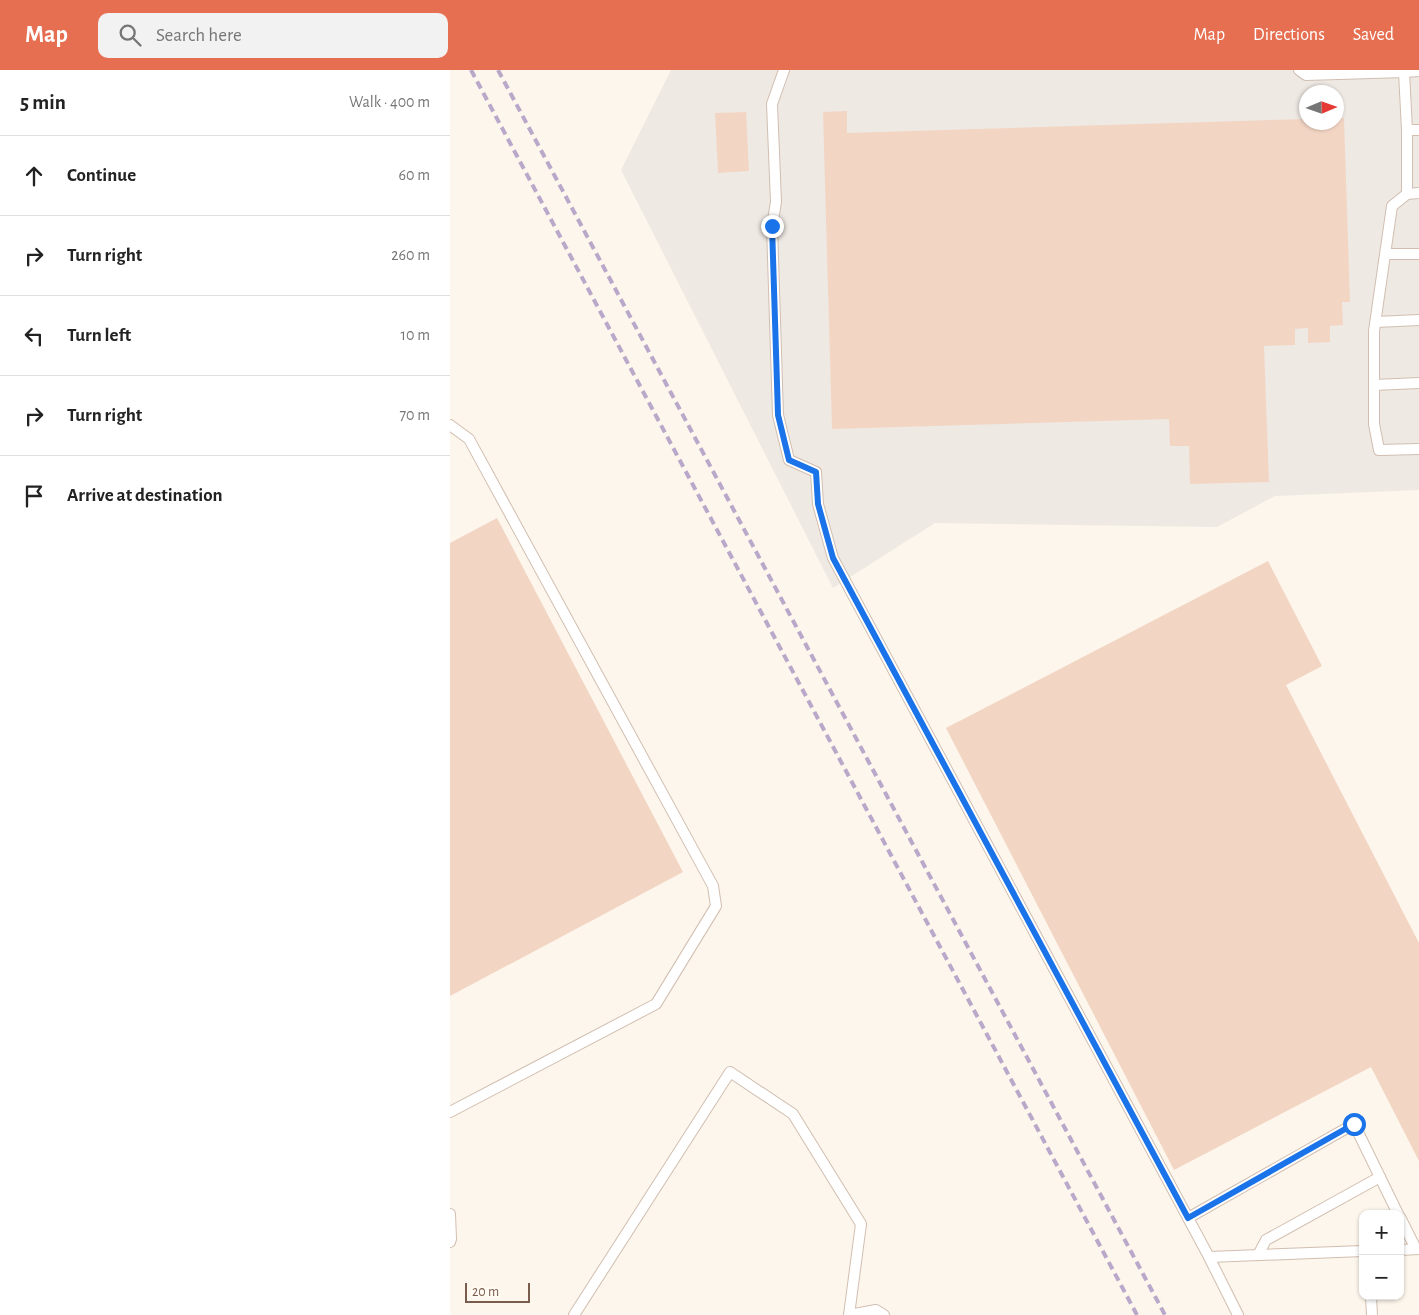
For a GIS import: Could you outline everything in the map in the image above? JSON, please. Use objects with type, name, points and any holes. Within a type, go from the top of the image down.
[{"type":"lane","points":[[784,70],[772,104],[776,202],[772,226],[778,415],[789,460],[816,472],[818,504],[833,558],[1210,1257],[1238,1315]]},
{"type":"lane","points":[[1299,70],[1306,75],[1419,71]]},
{"type":"lane","points":[[1404,72],[1407,130],[1407,194]]},
{"type":"lane","points":[[1407,130],[1419,130]]},
{"type":"lane","points":[[1419,193],[1407,194],[1392,206],[1374,331],[1374,424],[1378,450],[1419,449]]},
{"type":"lane","points":[[1386,254],[1419,254]]},
{"type":"lane","points":[[1376,322],[1419,320]]},
{"type":"lane","points":[[1374,385],[1419,383]]},
{"type":"lane","points":[[450,425],[469,439],[713,886],[716,906],[656,1004],[450,1112]]},
{"type":"lane","points":[[574,1315],[730,1072],[793,1114],[861,1224],[849,1315],[876,1310],[884,1315]]},
{"type":"lane","points":[[1188,1218],[1354,1124],[1396,1210]]},
{"type":"lane","points":[[1258,1255],[1266,1240],[1380,1178]]},
{"type":"lane","points":[[450,1214],[450,1242]]},
{"type":"lane","points":[[1404,1225],[1418,1249],[1404,1250]]},
{"type":"lane","points":[[1210,1257],[1359,1251]]},
{"type":"lane","points":[[1371,1300],[1372,1315]]},
{"type":"shaded area","points":[[671,70],[1419,70],[1419,490],[1275,496],[1217,527],[935,523],[833,588],[621,170]]},
{"type":"building","points":[[847,111],[847,133],[1299,119],[1299,130],[1344,130],[1344,118],[1350,302],[1342,302],[1343,325],[1330,326],[1330,342],[1308,343],[1308,328],[1295,329],[1295,345],[1264,346],[1269,482],[1190,484],[1189,446],[1170,446],[1169,419],[832,429],[823,112]]},
{"type":"building","points":[[746,112],[749,171],[718,173],[715,113]]},
{"type":"building","points":[[497,518],[683,872],[450,996],[450,543]]},
{"type":"building","points":[[1268,561],[1322,666],[1286,685],[1419,943],[1419,1161],[1371,1067],[1174,1170],[946,728]]},
{"type":"railway","points":[[471,70],[1137,1315]]},
{"type":"railway","points":[[498,70],[1165,1315]]},
{"type":"route","points":[[772,226],[778,415],[789,460],[816,472],[818,504],[833,558],[1188,1218],[1354,1124]]}]
